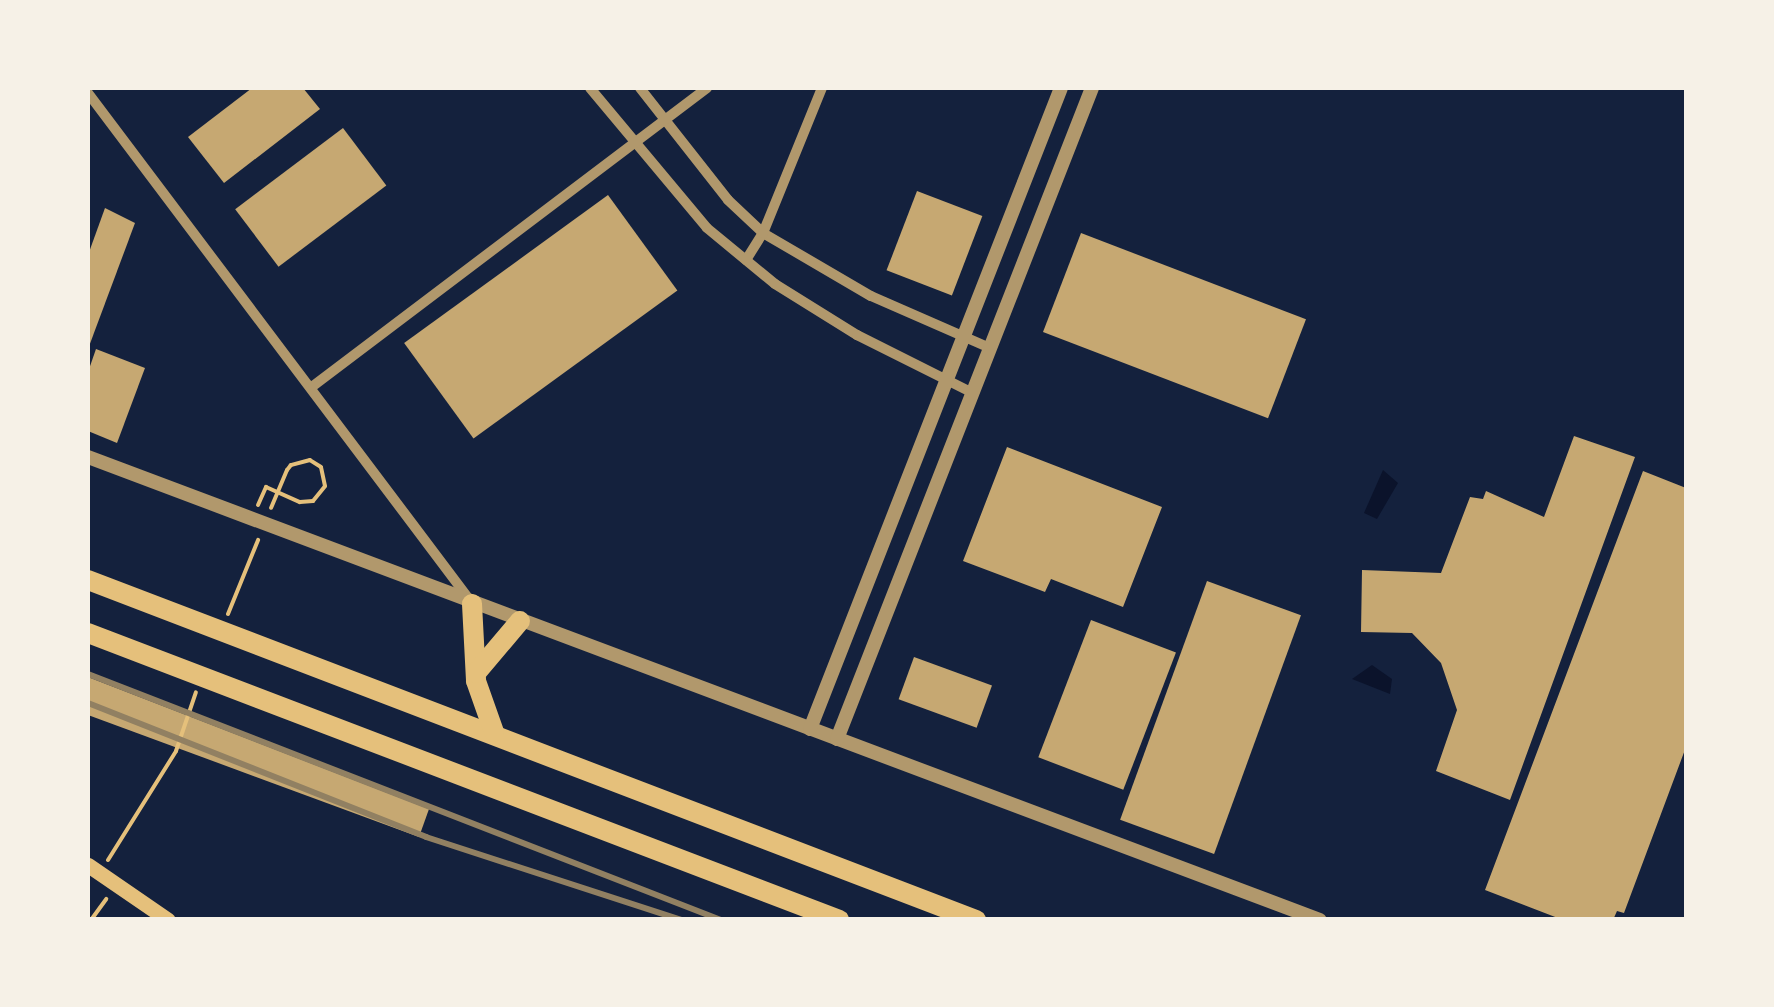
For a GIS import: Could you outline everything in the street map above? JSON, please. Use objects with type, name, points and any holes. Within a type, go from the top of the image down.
[{"type":"highway","points":[[88,580],[494,732],[976,920]]},
{"type":"highway","points":[[472,604],[476,673],[494,732]]},
{"type":"highway","points":[[476,673],[520,621]]},
{"type":"highway","points":[[88,632],[839,920]]},
{"type":"main road","points":[[88,864],[168,920]]},
{"type":"street","points":[[590,88],[632,144],[706,228],[746,260],[857,335],[971,392]]},
{"type":"street","points":[[640,88],[728,200],[763,233],[872,296],[988,347]]},
{"type":"street","points":[[313,386],[707,88]]},
{"type":"street","points":[[746,260],[763,233],[822,88]]},
{"type":"street","points":[[810,730],[1061,88]]},
{"type":"street","points":[[837,739],[1092,88]]},
{"type":"street","points":[[88,92],[313,386],[472,604]]},
{"type":"street","points":[[88,456],[472,604],[1320,920]]},
{"type":"street","points":[[880,546],[906,559]]},
{"type":"path","points":[[227,616],[287,470],[310,460],[321,467],[326,486],[313,501],[300,502],[266,487],[253,517]]},
{"type":"path","points":[[107,862],[176,751],[197,688]]},
{"type":"path","points":[[91,920],[116,885]]},
{"type":"water","points":[[1383,470],[1398,483],[1377,519],[1364,513]]},
{"type":"water","points":[[1372,665],[1392,679],[1390,694],[1352,679]]},
{"type":"building","points":[[252,88],[303,88],[320,109],[224,183],[188,137]]},
{"type":"building","points":[[343,128],[386,186],[279,267],[235,209]]},
{"type":"building","points":[[917,191],[982,216],[952,295],[887,270]]},
{"type":"building","points":[[608,195],[677,290],[473,439],[404,343]]},
{"type":"building","points":[[105,208],[135,223],[88,349],[88,255]]},
{"type":"building","points":[[1081,233],[1306,319],[1268,418],[1043,332]]},
{"type":"building","points":[[96,349],[145,368],[117,443],[88,431],[88,372]]},
{"type":"building","points":[[1574,436],[1635,457],[1510,800],[1436,771],[1457,710],[1441,663],[1412,633],[1361,632],[1362,570],[1441,573],[1470,497],[1483,499],[1486,491],[1544,517]]},
{"type":"building","points":[[1007,447],[1162,507],[1123,607],[1051,579],[1045,592],[963,561]]},
{"type":"building","points":[[1643,471],[1686,488],[1686,747],[1624,913],[1617,911],[1613,920],[1563,920],[1485,890]]},
{"type":"building","points":[[1207,581],[1301,615],[1214,854],[1120,820]]},
{"type":"building","points":[[1091,620],[1176,653],[1123,790],[1038,757]]},
{"type":"building","points":[[914,657],[992,685],[977,728],[899,699]]},
{"type":"building","points":[[88,677],[429,809],[419,837],[88,715]]},
{"type":"railway","points":[[88,674],[721,920]]},
{"type":"railway","points":[[88,703],[426,837],[682,920]]}]
